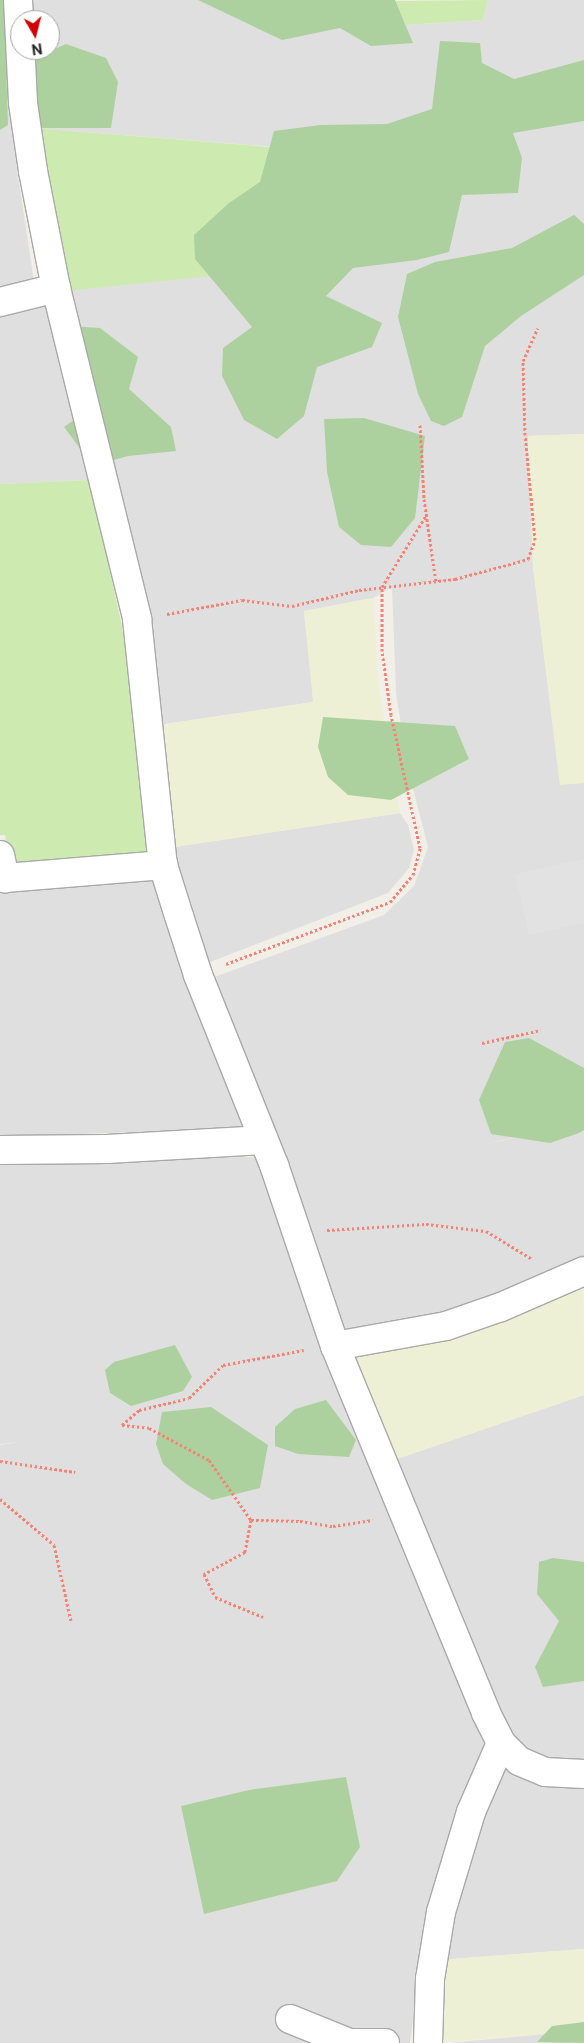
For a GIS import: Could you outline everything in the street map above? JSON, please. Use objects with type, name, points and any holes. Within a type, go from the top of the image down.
[{"type":"street","points":[[18,0],[23,103],[56,288],[137,619],[163,865],[198,975],[264,1140],[334,1346],[501,1743],[520,1761],[545,1772],[584,1774]]},
{"type":"street","points":[[0,302],[56,288]]},
{"type":"street","points":[[0,855],[5,878],[80,874],[163,865]]},
{"type":"street","points":[[0,1150],[107,1149],[264,1140]]},
{"type":"street","points":[[334,1346],[446,1326],[500,1307],[572,1275]]},
{"type":"street","points":[[428,2043],[430,1979],[441,1912],[471,1812],[501,1743]]},
{"type":"street","points":[[290,2019],[350,2042],[385,2043]]},
{"type":"path","points":[[137,619],[242,600],[292,606],[382,587],[455,580],[528,559],[535,540],[525,435],[523,361],[538,328]]},
{"type":"path","points":[[420,425],[427,514],[436,582]]},
{"type":"path","points":[[198,975],[390,902],[413,875],[420,848],[391,715],[382,651],[382,587],[427,514]]},
{"type":"path","points":[[482,1043],[541,1030]]},
{"type":"path","points":[[294,1230],[363,1230],[426,1224],[486,1231],[572,1275]]},
{"type":"path","points":[[263,1617],[214,1597],[204,1574],[245,1552],[251,1520],[209,1460],[149,1428],[122,1425],[139,1410],[189,1398],[223,1364],[334,1346]]},
{"type":"path","points":[[0,1461],[75,1472]]},
{"type":"path","points":[[0,1499],[54,1545],[71,1621]]},
{"type":"path","points":[[251,1520],[334,1526],[404,1514]]},
{"type":"shaded area","points":[[0,0],[10,0],[10,60],[12,60],[16,162],[34,282],[0,289]]},
{"type":"shaded area","points":[[27,0],[364,0],[359,28],[483,20],[488,0],[584,0],[584,434],[528,436],[533,567],[560,784],[584,783],[584,1123],[475,1146],[584,1124],[584,1263],[443,1316],[341,1336],[209,979],[384,915],[414,886],[428,847],[408,769],[396,693],[392,587],[373,598],[304,611],[314,702],[158,725],[66,291],[452,161],[34,128],[28,60],[60,60],[60,10],[27,10]]},
{"type":"shaded area","points":[[45,299],[90,480],[0,484],[0,308]]},
{"type":"shaded area","points":[[400,813],[408,825],[414,850],[409,868],[388,893],[205,964],[180,888],[174,847]]},
{"type":"shaded area","points":[[584,859],[584,923],[529,935],[515,874]]},
{"type":"shaded area","points":[[157,875],[243,1128],[0,1137],[0,889]]},
{"type":"shaded area","points":[[256,1157],[270,1173],[284,1241],[489,1743],[416,1995],[410,2043],[0,2043],[0,1445],[19,1442],[0,1444],[0,1159]]},
{"type":"shaded area","points":[[584,1395],[584,1764],[551,1763],[524,1755],[484,1681],[391,1461]]},
{"type":"shaded area","points":[[504,1756],[584,1783],[584,1949],[439,1960],[469,1845]]},
{"type":"shaded area","points":[[567,2032],[570,2043],[450,2043]]},
{"type":"green space","points":[[0,0],[4,0],[8,125],[0,130]]},
{"type":"green space","points":[[198,0],[395,0],[413,43],[371,46],[340,28],[282,40]]},
{"type":"green space","points":[[488,0],[483,20],[406,25],[394,1]]},
{"type":"green space","points":[[440,41],[480,43],[482,63],[514,79],[584,60],[584,121],[513,133],[522,158],[518,193],[462,195],[449,252],[417,260],[353,268],[326,296],[382,323],[372,347],[317,367],[304,416],[277,439],[244,420],[222,376],[223,348],[252,327],[195,259],[194,235],[229,203],[260,182],[274,131],[320,125],[387,124],[432,109]]},
{"type":"green space","points":[[66,44],[106,58],[118,82],[111,128],[40,128],[25,62],[30,60],[60,60],[60,47]]},
{"type":"green space","points":[[34,128],[270,147],[268,270],[66,291]]},
{"type":"green space","points":[[574,215],[584,224],[584,275],[521,316],[485,346],[462,417],[444,426],[431,421],[418,394],[398,317],[407,274],[435,262],[512,248]]},
{"type":"green space","points":[[69,326],[100,328],[138,357],[129,389],[171,427],[176,451],[128,456],[93,466],[64,427],[92,407]]},
{"type":"green space","points":[[364,418],[425,436],[415,518],[391,547],[361,545],[339,527],[327,472],[324,419]]},
{"type":"green space","points":[[584,434],[584,783],[560,785],[533,567],[528,436]]},
{"type":"green space","points":[[90,480],[132,672],[148,861],[11,872],[5,835],[0,835],[0,484]]},
{"type":"green space","points":[[373,598],[379,689],[400,813],[174,847],[158,725],[313,702],[304,611]]},
{"type":"green space","points":[[323,717],[455,726],[469,759],[391,800],[348,795],[328,777],[318,747]]},
{"type":"green space","points":[[529,1038],[584,1068],[584,1130],[579,1133],[550,1143],[491,1134],[479,1100],[505,1042]]},
{"type":"green space","points":[[583,1283],[584,1395],[391,1461],[350,1356]]},
{"type":"green space","points":[[175,1345],[192,1377],[183,1391],[131,1406],[110,1393],[105,1370],[114,1362]]},
{"type":"green space","points":[[326,1400],[356,1440],[349,1457],[298,1454],[275,1446],[275,1427],[295,1409]]},
{"type":"green space","points":[[211,1407],[268,1445],[260,1488],[212,1500],[186,1484],[163,1464],[156,1444],[162,1412]]},
{"type":"green space","points":[[553,1558],[584,1562],[584,1681],[543,1687],[535,1667],[559,1621],[537,1594],[539,1562]]},
{"type":"green space","points":[[346,1777],[360,1847],[337,1881],[204,1914],[181,1806],[249,1790]]},
{"type":"green space","points":[[584,1949],[584,2022],[552,2026],[544,2034],[426,2043],[439,1960]]},
{"type":"green space","points":[[584,2022],[584,2043],[537,2042],[552,2026]]}]
